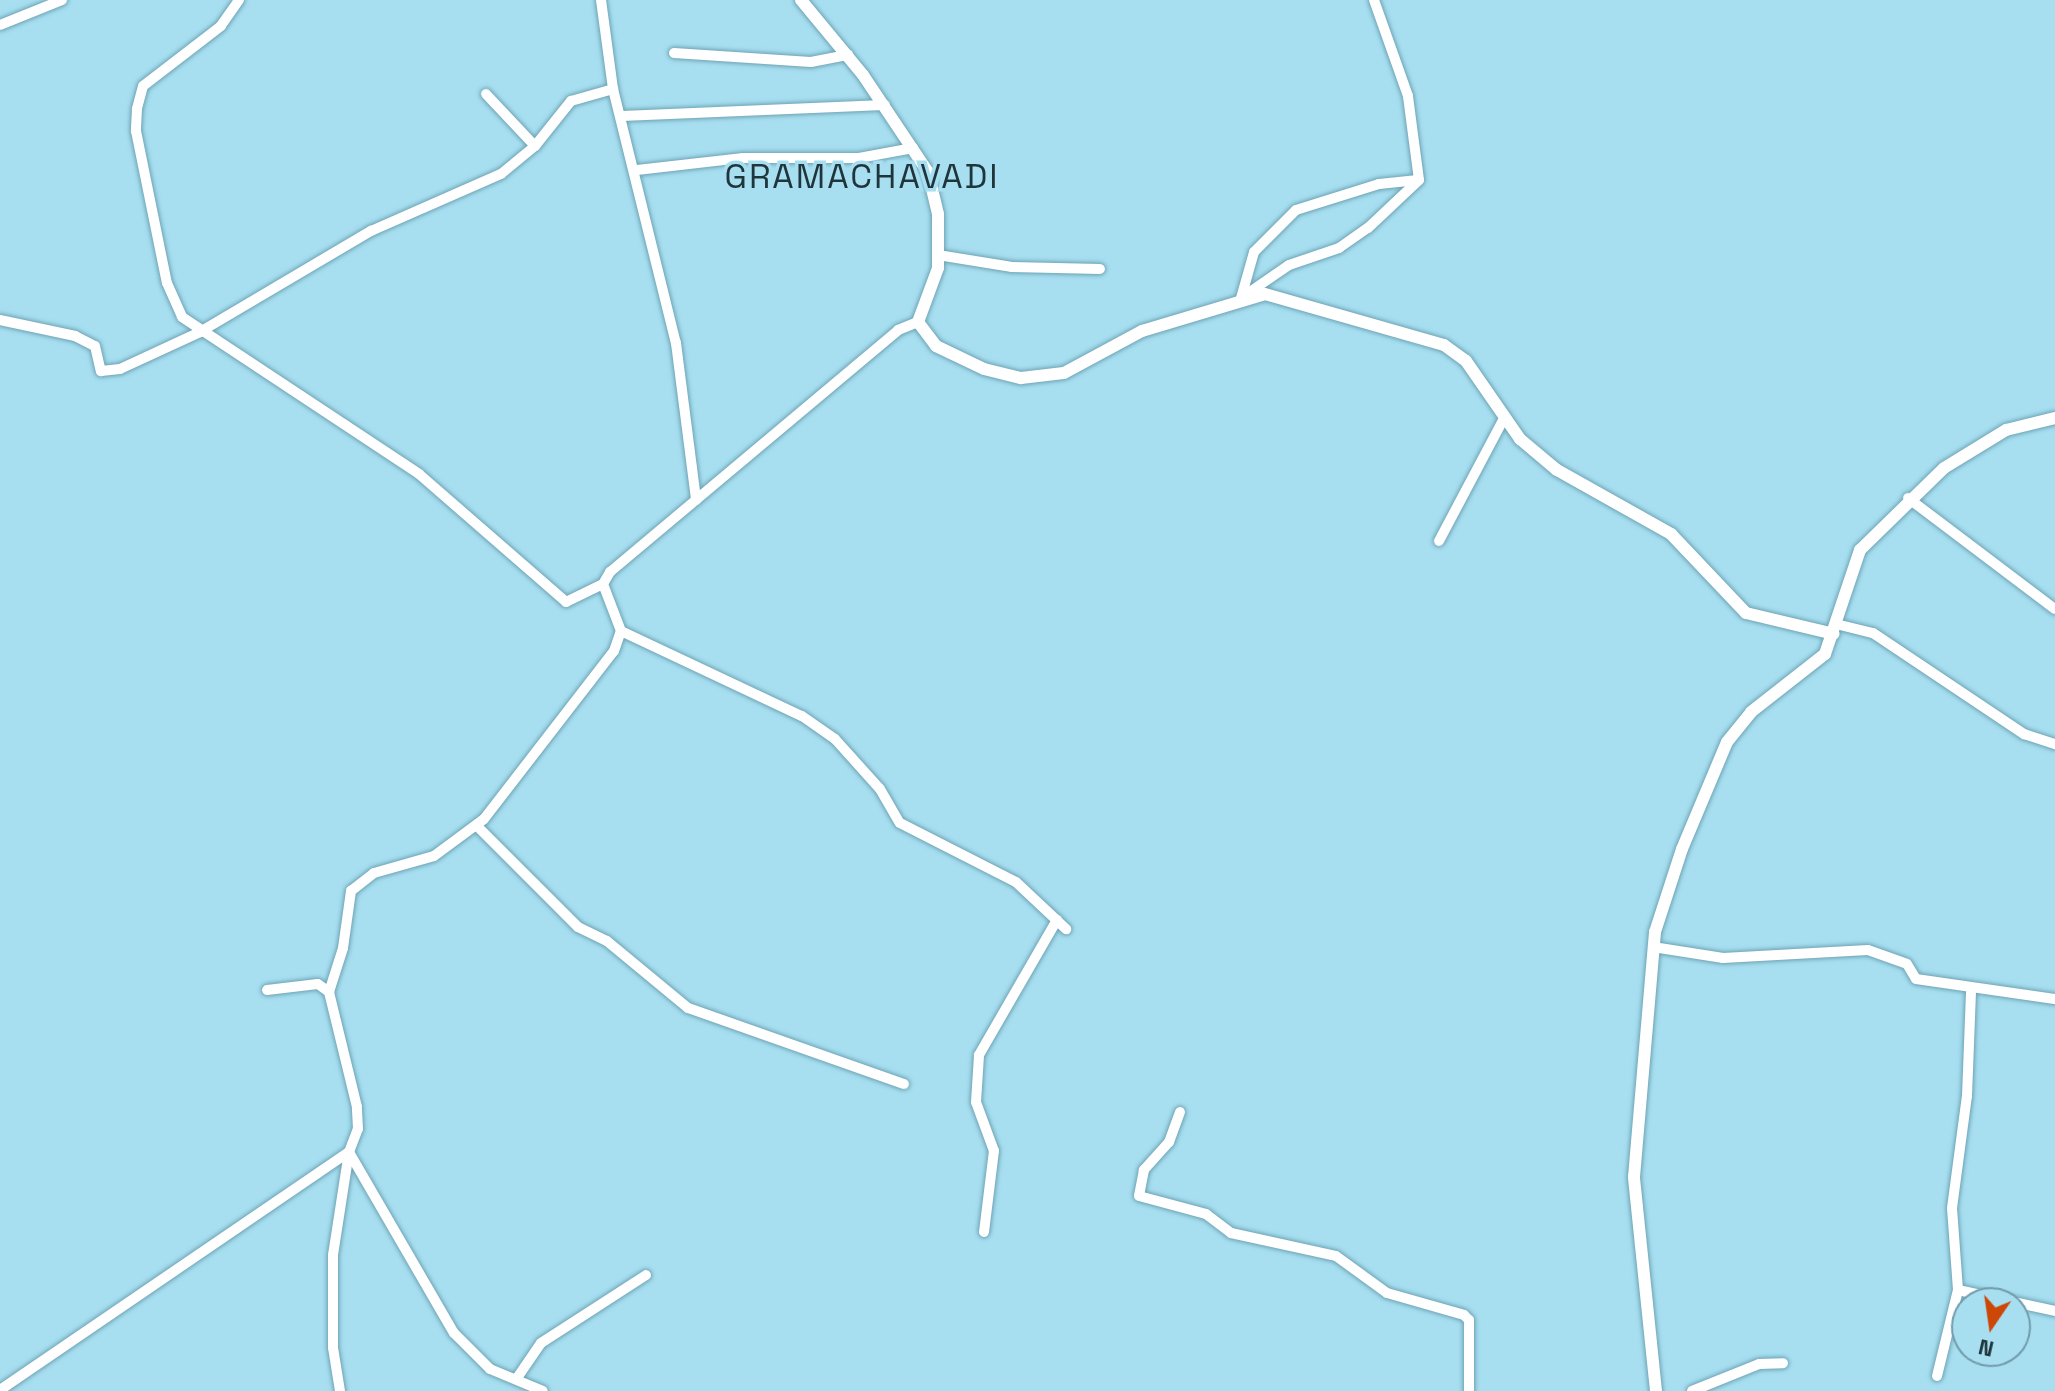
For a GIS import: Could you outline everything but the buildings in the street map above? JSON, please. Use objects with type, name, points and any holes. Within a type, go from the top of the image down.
[{"type":"main road","points":[[801,0],[885,105],[928,172],[938,255],[918,322],[936,346],[984,369],[1021,378],[1064,373],[1142,331],[1241,298],[1265,294],[1296,300],[1352,324],[1444,345],[1466,361],[1504,418],[1557,470],[1671,534],[1746,613],[1835,629]]},
{"type":"main road","points":[[1656,1391],[1634,1177],[1653,947],[1682,849],[1727,742],[1751,712],[1825,654],[1860,550],[1908,498],[2006,430],[2055,418]]},
{"type":"street","points":[[0,25],[62,0]]},
{"type":"street","points":[[239,0],[221,26],[143,86],[137,109],[167,283],[182,317],[200,332],[419,474],[566,602],[603,584],[610,572],[898,330],[918,322]]},
{"type":"street","points":[[601,0],[613,89],[637,170],[676,343],[696,500]]},
{"type":"street","points":[[1374,0],[1408,96],[1419,180]]},
{"type":"street","points":[[674,53],[811,62],[848,55]]},
{"type":"street","points":[[0,320],[75,336],[95,346],[101,371],[200,332],[371,231],[501,174],[535,146],[571,101],[613,89]]},
{"type":"street","points":[[486,94],[535,146]]},
{"type":"street","points":[[621,116],[885,105]]},
{"type":"street","points":[[637,170],[743,158],[859,158],[913,148]]},
{"type":"street","points":[[1241,298],[1289,265],[1358,235],[1419,180]]},
{"type":"street","points":[[1241,298],[1254,252],[1296,210],[1379,184],[1419,180]]},
{"type":"street","points":[[938,255],[1012,267],[1100,269]]},
{"type":"street","points":[[1439,541],[1504,418]]},
{"type":"street","points":[[1908,498],[2055,609]]},
{"type":"street","points":[[340,1391],[333,1348],[333,1255],[349,1152],[358,1129],[357,1107],[329,992],[343,948],[351,891],[374,873],[434,856],[477,826],[614,651],[621,631],[603,584]]},
{"type":"street","points":[[1835,629],[1873,633],[1985,710],[2055,744]]},
{"type":"street","points":[[621,631],[802,716],[835,739],[880,789],[900,823],[1016,882],[1066,929]]},
{"type":"street","points":[[477,826],[578,927],[619,950],[688,1008],[904,1084]]},
{"type":"street","points":[[984,1232],[994,1151],[976,1102],[979,1055],[1057,920]]},
{"type":"street","points":[[1653,947],[1723,958],[1868,950],[1907,964],[1916,979],[1971,991],[2055,999]]},
{"type":"street","points":[[267,990],[318,984],[329,992]]},
{"type":"street","points":[[1958,1287],[1952,1208],[1967,1096],[1971,991]]},
{"type":"street","points":[[1180,1112],[1169,1142],[1144,1170],[1139,1196],[1206,1214],[1231,1233],[1336,1256],[1387,1293],[1464,1315],[1469,1320],[1469,1391]]},
{"type":"street","points":[[349,1152],[454,1333],[490,1369],[543,1391]]},
{"type":"street","points":[[0,1390],[349,1152]]},
{"type":"street","points":[[517,1378],[541,1343],[646,1275]]},
{"type":"street","points":[[2031,1306],[2055,1311]]},
{"type":"street","points":[[1937,1376],[1951,1319]]},
{"type":"street","points":[[1692,1391],[1759,1364],[1783,1363]]},
{"type":"district","name":"GRAMACHAVADI","points":[[862,177]]}]
